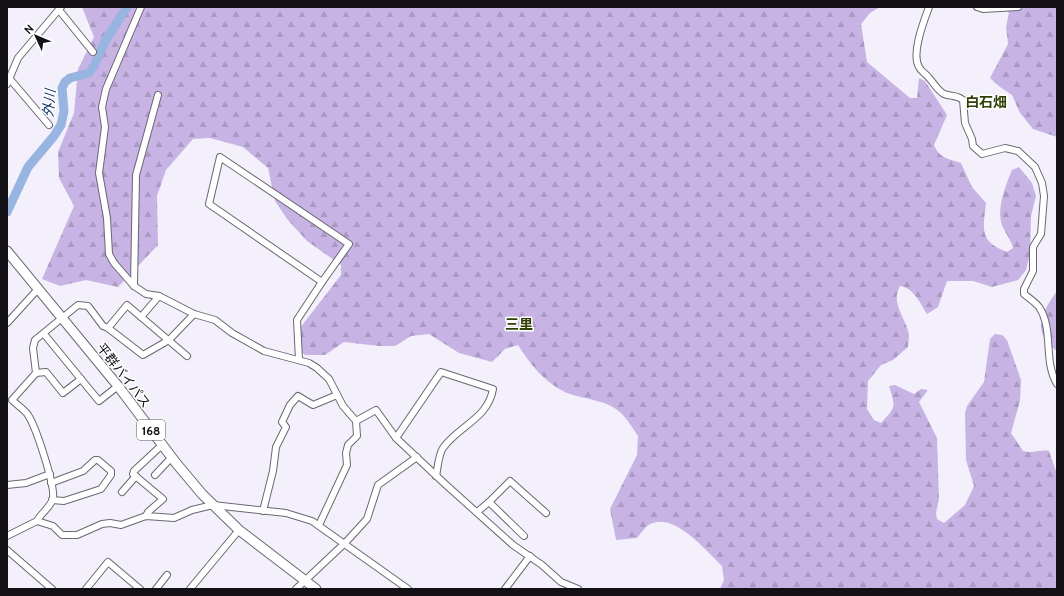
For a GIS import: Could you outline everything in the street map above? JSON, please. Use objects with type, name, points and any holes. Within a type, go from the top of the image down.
[{"type":"highway","name":"平群バイパス","points":[[7,250],[118,386],[162,445],[213,505],[239,530],[316,589]]},
{"type":"street","points":[[141,7],[103,100],[105,134],[99,173],[107,218],[109,254],[114,263],[134,286],[146,294],[159,296],[194,314],[215,320],[264,351],[299,360],[316,368],[329,380],[343,406],[356,421],[357,436],[348,445],[346,453],[347,465],[319,525]]},
{"type":"street","points":[[929,7],[918,37],[917,65],[944,94],[958,96],[963,100],[965,123],[972,139],[973,146],[982,154],[1005,148],[1018,151],[1035,167],[1042,184],[1041,234],[1033,247],[1033,271],[1024,289],[1024,294],[1038,306],[1044,317],[1052,375],[1057,384]]},
{"type":"street","points":[[977,7],[983,9],[1018,7]]},
{"type":"street","points":[[49,125],[8,81],[18,58],[60,8],[93,52]]},
{"type":"street","points":[[134,286],[136,175],[158,95]]},
{"type":"street","points":[[299,360],[298,320],[322,282],[349,244],[220,157],[209,204],[322,282]]},
{"type":"street","points":[[7,323],[38,289]]},
{"type":"street","points":[[141,317],[159,296]]},
{"type":"street","points":[[108,328],[127,305],[187,356]]},
{"type":"street","points":[[36,373],[32,348],[36,340],[78,306],[88,306],[103,326],[108,328],[143,356],[169,340],[194,314]]},
{"type":"street","points":[[44,334],[99,401],[118,386]]},
{"type":"street","points":[[7,536],[37,521],[52,500],[50,474],[28,414],[12,400],[36,373],[46,372],[64,393],[81,379]]},
{"type":"street","points":[[396,438],[442,372],[493,389],[486,408],[473,422],[456,435],[443,448],[436,476]]},
{"type":"street","points":[[263,511],[273,470],[276,447],[286,427],[282,422],[290,405],[298,396],[313,406],[337,395]]},
{"type":"street","points":[[356,421],[376,410],[396,438],[513,545],[530,556],[561,582],[578,589]]},
{"type":"street","points":[[146,516],[148,512],[163,499],[133,474],[134,471],[162,445]]},
{"type":"street","points":[[155,475],[172,457]]},
{"type":"street","points":[[296,589],[344,543],[369,516],[378,485],[416,457]]},
{"type":"street","points":[[51,483],[83,471],[95,460],[98,460],[111,471],[112,475],[101,489],[64,501],[52,500]]},
{"type":"street","points":[[7,485],[26,483],[50,474]]},
{"type":"street","points":[[122,492],[136,476]]},
{"type":"street","points":[[477,512],[510,482],[546,513]]},
{"type":"street","points":[[489,502],[524,536]]},
{"type":"street","points":[[37,521],[53,526],[62,535],[77,535],[102,524],[110,523],[120,525],[146,516],[174,518],[192,510],[213,505],[299,516],[319,525],[408,589]]},
{"type":"street","points":[[190,589],[239,530]]},
{"type":"street","points":[[7,550],[52,589]]},
{"type":"street","points":[[505,589],[530,556]]},
{"type":"street","points":[[90,588],[108,562],[140,589]]},
{"type":"street","points":[[156,589],[167,575]]},
{"type":"green space","points":[[82,7],[880,7],[870,13],[861,24],[867,62],[910,98],[917,98],[919,78],[925,81],[947,115],[934,145],[942,155],[961,163],[972,187],[986,203],[984,227],[987,239],[991,244],[1007,252],[1013,248],[1000,218],[1002,197],[1012,170],[1019,167],[1032,183],[1036,196],[1031,216],[1030,254],[1026,270],[1018,280],[992,287],[973,281],[947,281],[938,307],[927,314],[913,293],[905,287],[900,286],[897,293],[897,299],[909,335],[908,347],[893,360],[881,365],[868,381],[867,409],[874,420],[881,423],[890,413],[893,406],[893,398],[889,386],[895,385],[914,394],[921,389],[928,390],[919,402],[937,438],[939,499],[936,513],[937,519],[944,523],[965,505],[974,486],[966,460],[965,413],[967,406],[984,382],[990,339],[995,334],[1002,335],[1007,340],[1021,380],[1020,401],[1011,433],[1023,451],[1049,451],[1057,474],[1057,589],[720,589],[724,580],[722,566],[690,536],[672,524],[662,522],[653,523],[646,527],[637,538],[616,540],[610,509],[637,455],[638,436],[624,416],[616,409],[609,405],[572,395],[550,383],[527,359],[518,345],[505,349],[492,362],[459,353],[429,334],[411,336],[395,346],[379,346],[344,342],[325,355],[305,355],[295,346],[300,328],[341,275],[341,265],[307,241],[287,219],[275,201],[268,168],[243,147],[210,138],[193,139],[166,170],[157,196],[158,245],[118,287],[86,280],[60,286],[42,279],[74,206],[59,178],[58,152],[74,113],[78,69],[94,37]]},
{"type":"green space","points":[[1002,7],[1057,7],[1057,137],[1033,129],[1020,113],[1012,95],[990,78],[1008,44],[1006,27],[1009,13]]},
{"type":"green space","points":[[1057,291],[1057,351],[1044,337],[1041,329],[1041,322],[1043,314]]},
{"type":"waterway","name":"外川","points":[[7,212],[28,167],[54,136],[61,125],[64,111],[62,88],[65,82],[70,78],[89,73],[94,66],[105,41],[127,7]]},
{"type":"district","name":"白石畑","points":[[986,102]]},
{"type":"district","name":"三里","points":[[519,324]]}]
